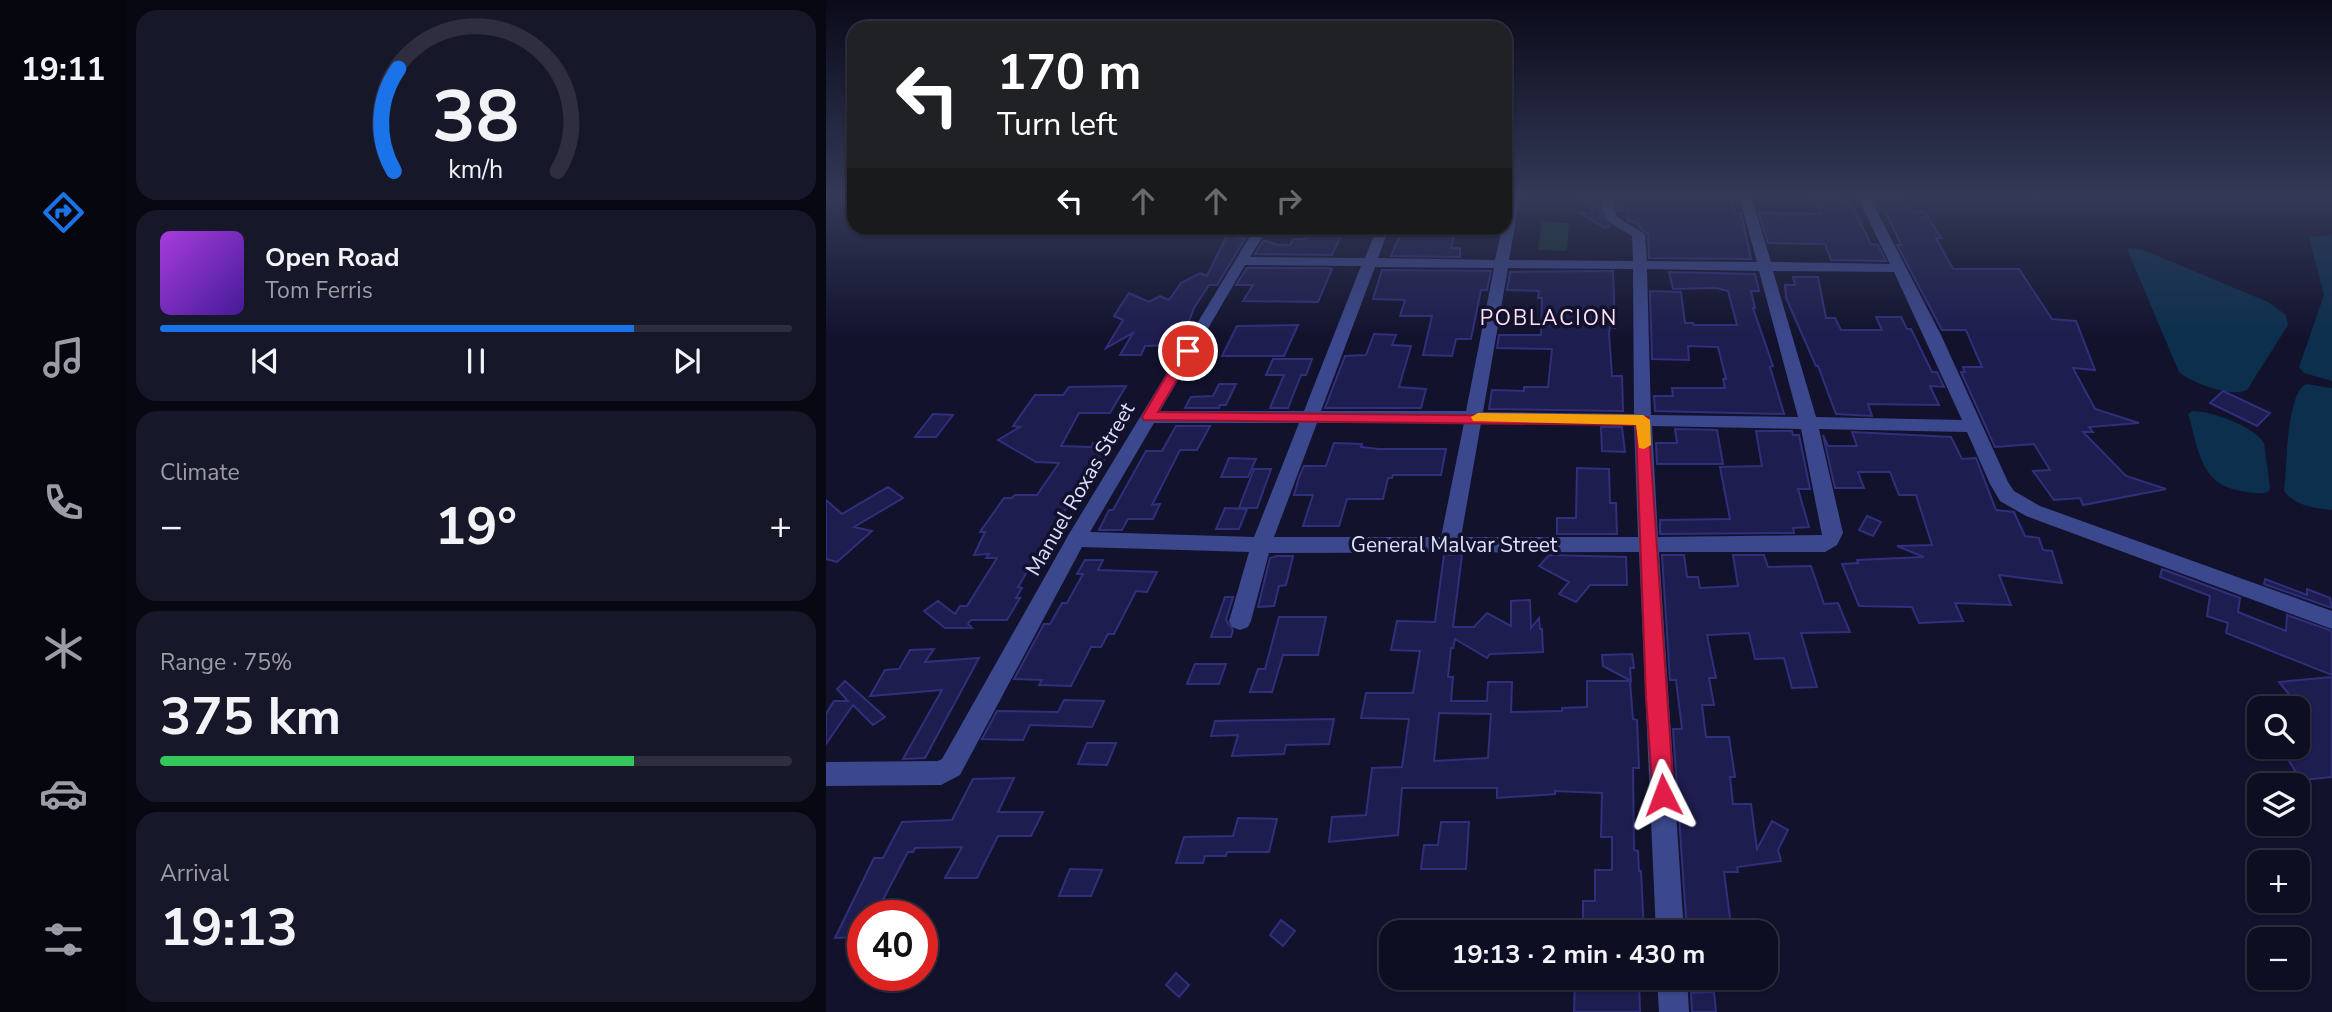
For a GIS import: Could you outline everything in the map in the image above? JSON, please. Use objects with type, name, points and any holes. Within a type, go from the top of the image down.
[{"type":"street","name":"Manuel Roxas Street","points":[[826,774],[941,773],[951,767],[1076,539],[1252,243]]},
{"type":"street","points":[[1240,621],[1261,545],[1377,243]]},
{"type":"street","points":[[1450,545],[1504,243]]},
{"type":"street","points":[[1639,243],[1643,420],[1669,920]]},
{"type":"street","points":[[1758,243],[1809,425]]},
{"type":"street","points":[[1886,243],[2007,496],[2033,512],[2332,620]]},
{"type":"street","points":[[1241,261],[1898,268]]},
{"type":"street","points":[[1149,417],[1473,417],[1975,426]]},
{"type":"street","name":"General Malvar Street","points":[[1076,539],[1261,545],[1819,545],[1830,540],[1833,533],[1809,425]]},
{"type":"street","points":[[1673,990],[1674,1012]]},
{"type":"green space","points":[[1539,243],[1568,243],[1567,251],[1538,250]]},
{"type":"water","points":[[2311,243],[2332,243],[2332,381],[2304,373],[2299,367],[2324,295]]},
{"type":"water","points":[[2127,249],[2143,250],[2268,302],[2286,315],[2288,325],[2247,390],[2222,391],[2193,381],[2179,372]]},
{"type":"water","points":[[2306,384],[2332,388],[2332,510],[2300,503],[2284,491],[2291,416],[2299,391]]},
{"type":"water","points":[[2193,411],[2232,421],[2259,437],[2264,443],[2270,488],[2268,492],[2254,493],[2227,487],[2209,473],[2203,463],[2188,414]]},
{"type":"building","points":[[1223,243],[1242,243],[1217,285],[1209,285],[1194,308],[1183,337],[1177,337],[1174,345],[1145,346],[1141,355],[1120,355],[1133,333],[1106,348],[1123,320],[1114,316],[1129,293],[1149,302],[1160,296],[1169,300],[1181,283],[1200,273],[1207,276]]},
{"type":"building","points":[[1262,243],[1338,243],[1332,255],[1255,254]]},
{"type":"building","points":[[1396,243],[1452,243],[1451,248],[1460,248],[1460,257],[1391,256]]},
{"type":"building","points":[[1648,243],[1748,243],[1751,259],[1649,258]]},
{"type":"building","points":[[1781,243],[1871,243],[1878,245],[1886,261],[1831,260],[1825,244]]},
{"type":"building","points":[[1939,243],[1953,269],[2019,269],[2052,319],[2076,321],[2095,370],[2073,368],[2095,409],[2139,423],[2089,427],[2093,432],[2083,432],[2126,476],[2166,489],[2083,505],[2080,498],[2054,500],[2033,471],[2050,470],[2034,444],[1995,447],[1961,372],[1965,372],[1963,367],[1982,367],[1966,330],[1942,330],[1897,245]]},
{"type":"building","points":[[1247,268],[1332,269],[1318,302],[1243,301],[1253,285],[1236,285]]},
{"type":"building","points":[[1382,270],[1491,271],[1487,290],[1481,290],[1471,339],[1456,339],[1452,356],[1423,355],[1432,316],[1400,316],[1405,300],[1373,299]]},
{"type":"building","points":[[1613,271],[1615,328],[1610,327],[1609,333],[1612,376],[1622,376],[1623,411],[1489,409],[1492,390],[1524,391],[1524,387],[1548,387],[1552,349],[1497,348],[1499,335],[1541,335],[1542,298],[1538,298],[1539,291],[1507,290],[1510,272]]},
{"type":"building","points":[[1669,272],[1755,274],[1759,291],[1751,291],[1753,308],[1773,366],[1770,367],[1784,414],[1655,411],[1654,396],[1673,396],[1672,388],[1725,388],[1723,379],[1726,379],[1718,347],[1688,346],[1689,360],[1652,359],[1650,291],[1681,292],[1685,323],[1737,325],[1728,291],[1716,288],[1673,289]]},
{"type":"building","points":[[1793,277],[1818,277],[1826,318],[1835,318],[1841,330],[1882,330],[1876,317],[1901,317],[1907,329],[1911,329],[1932,372],[1937,372],[1944,387],[1930,386],[1939,405],[1868,404],[1872,416],[1836,414],[1818,366],[1786,298],[1785,285],[1795,285]]},
{"type":"building","points":[[1298,325],[1284,356],[1222,356],[1237,326]]},
{"type":"building","points":[[1374,334],[1396,335],[1392,345],[1411,346],[1399,387],[1426,389],[1421,408],[1325,408],[1345,356],[1366,355]]},
{"type":"building","points":[[1273,359],[1312,359],[1306,375],[1301,375],[1288,408],[1270,408],[1284,375],[1266,375]]},
{"type":"building","points":[[1219,384],[1236,384],[1226,405],[1220,405],[1219,408],[1185,408],[1191,397],[1213,396]]},
{"type":"building","points":[[1126,386],[1110,413],[1079,413],[1061,446],[1091,447],[1093,443],[1115,443],[1082,496],[1074,496],[1049,535],[1054,535],[1042,555],[1037,555],[1018,587],[1022,588],[1016,598],[1020,598],[1007,620],[971,620],[968,624],[972,628],[945,628],[924,611],[938,601],[955,614],[960,606],[967,606],[997,558],[986,558],[989,554],[974,555],[985,532],[980,532],[1004,498],[1037,495],[1059,463],[1036,462],[998,440],[1020,427],[1013,426],[1035,395],[1063,395],[1069,387]]},
{"type":"building","points":[[2223,391],[2270,413],[2257,426],[2210,403]]},
{"type":"building","points":[[933,414],[953,415],[936,437],[915,437]]},
{"type":"building","points":[[1176,426],[1210,426],[1197,450],[1180,450],[1152,505],[1160,504],[1153,519],[1128,519],[1122,530],[1099,530],[1146,451],[1162,451]]},
{"type":"building","points":[[1601,427],[1622,427],[1625,452],[1602,451]]},
{"type":"building","points":[[1675,429],[1717,430],[1723,464],[1657,464],[1656,443],[1677,443]]},
{"type":"building","points":[[1756,431],[1792,431],[1793,435],[1799,435],[1810,489],[1798,489],[1809,527],[1793,528],[1794,533],[1660,534],[1660,520],[1730,519],[1720,467],[1762,466]]},
{"type":"building","points":[[1852,432],[1951,437],[1962,459],[1976,458],[1996,510],[2014,512],[2025,536],[2039,538],[2043,550],[2052,551],[2062,583],[1999,575],[2011,605],[1955,603],[1963,621],[1919,623],[1912,607],[1859,606],[1842,564],[1858,563],[1857,560],[1924,557],[1897,546],[1932,545],[1916,495],[1899,495],[1890,472],[1858,472],[1864,488],[1835,488],[1823,435],[1828,446],[1857,446]]},
{"type":"building","points":[[1334,443],[1362,444],[1361,447],[1379,449],[1446,449],[1441,475],[1393,475],[1388,478],[1383,499],[1347,499],[1339,526],[1303,526],[1313,495],[1294,495],[1299,477],[1304,466],[1326,466]]},
{"type":"building","points":[[1229,458],[1256,459],[1248,477],[1221,477]]},
{"type":"building","points":[[1577,468],[1609,469],[1610,503],[1616,503],[1617,534],[1557,534],[1557,518],[1576,518]]},
{"type":"building","points":[[1254,469],[1271,469],[1257,508],[1239,508]]},
{"type":"building","points":[[888,487],[903,498],[854,527],[872,531],[837,562],[826,559],[826,500],[842,514]]},
{"type":"building","points":[[1225,508],[1247,509],[1239,529],[1216,529]]},
{"type":"building","points":[[1867,516],[1881,522],[1873,536],[1859,530]]},
{"type":"building","points":[[1444,555],[1462,555],[1453,627],[1474,627],[1487,613],[1511,626],[1511,601],[1530,600],[1531,628],[1539,618],[1543,652],[1490,654],[1487,658],[1455,639],[1451,648],[1448,677],[1453,677],[1451,701],[1487,701],[1488,682],[1512,682],[1511,712],[1562,711],[1562,708],[1587,707],[1587,681],[1630,681],[1633,719],[1637,720],[1639,768],[1633,768],[1634,850],[1638,851],[1641,871],[1643,920],[1583,920],[1583,901],[1595,901],[1595,870],[1612,870],[1612,837],[1601,837],[1602,793],[1555,791],[1555,794],[1497,798],[1497,788],[1402,788],[1398,835],[1329,842],[1332,817],[1366,815],[1372,768],[1402,767],[1409,719],[1361,718],[1366,693],[1413,693],[1420,651],[1391,650],[1397,621],[1435,622]],"holes":[[[1439,713],[1491,714],[1488,758],[1434,761]]]},
{"type":"building","points":[[1549,555],[1626,557],[1627,585],[1590,585],[1576,602],[1559,594],[1569,582],[1539,566]]},
{"type":"building","points":[[1662,555],[1684,555],[1687,577],[1698,577],[1700,588],[1738,586],[1733,555],[1764,555],[1768,567],[1811,566],[1824,604],[1838,603],[1850,632],[1801,633],[1817,687],[1792,688],[1784,658],[1755,659],[1749,633],[1707,635],[1716,678],[1709,678],[1714,705],[1702,705],[1706,737],[1729,737],[1735,777],[1730,777],[1733,804],[1751,804],[1757,849],[1772,821],[1788,830],[1778,850],[1781,861],[1737,867],[1738,872],[1724,872],[1730,920],[1686,920],[1673,729],[1682,729],[1676,680],[1670,680]]},
{"type":"building","points":[[1293,556],[1286,585],[1279,586],[1274,606],[1258,607],[1270,558]]},
{"type":"building","points":[[1085,560],[1103,560],[1098,570],[1157,572],[1147,592],[1136,591],[1114,634],[1108,634],[1101,647],[1091,647],[1071,686],[1039,685],[1042,680],[1014,679],[1044,624],[1050,624],[1062,603],[1067,603],[1083,574],[1077,574]]},
{"type":"building","points":[[2162,569],[2240,598],[2238,612],[2286,631],[2287,615],[2332,631],[2332,675],[2226,633],[2228,623],[2207,616],[2210,596],[2160,577]]},
{"type":"building","points":[[2265,579],[2307,595],[2307,589],[2330,598],[2332,608],[2264,584]]},
{"type":"building","points":[[1225,597],[1233,597],[1226,620],[1233,630],[1231,637],[1211,637]]},
{"type":"building","points":[[1279,617],[1326,617],[1318,655],[1283,655],[1272,692],[1250,692],[1258,669],[1265,669]]},
{"type":"building","points":[[934,649],[925,662],[979,658],[925,758],[903,759],[942,690],[870,696],[885,670],[899,669],[910,650]]},
{"type":"building","points":[[1632,654],[1634,668],[1630,668],[1631,681],[1603,666],[1602,655]]},
{"type":"building","points":[[1195,664],[1226,664],[1219,684],[1187,684]]},
{"type":"building","points":[[2332,677],[2332,777],[2310,779],[2310,773],[2297,773],[2288,759],[2310,759],[2310,696],[2291,696],[2279,682]]},
{"type":"building","points":[[845,681],[885,717],[873,725],[853,705],[826,744],[826,714],[834,701],[848,701],[837,689]]},
{"type":"building","points":[[1064,700],[1104,701],[1092,727],[1030,725],[1023,740],[982,739],[997,711],[1058,712]]},
{"type":"building","points":[[1334,719],[1329,744],[1286,745],[1284,754],[1232,756],[1238,735],[1211,736],[1215,721]]},
{"type":"building","points":[[1087,743],[1116,743],[1107,765],[1078,764]]},
{"type":"building","points":[[1014,778],[998,812],[1043,812],[1031,836],[998,836],[977,878],[945,878],[962,847],[915,848],[913,852],[908,852],[883,900],[854,900],[874,858],[883,858],[902,822],[952,820],[973,779]]},
{"type":"building","points":[[1238,818],[1277,819],[1269,852],[1227,852],[1226,856],[1205,856],[1203,863],[1176,863],[1184,837],[1233,836]]},
{"type":"building","points":[[1441,822],[1469,822],[1466,869],[1421,869],[1424,845],[1438,845]]},
{"type":"building","points":[[1070,869],[1102,870],[1091,896],[1059,896]]},
{"type":"building","points":[[847,913],[847,938],[835,938]]},
{"type":"building","points":[[1281,920],[1295,931],[1283,946],[1270,935]]},
{"type":"building","points":[[1176,973],[1189,985],[1179,997],[1166,985]]},
{"type":"building","points":[[1575,990],[1639,990],[1640,1012],[1574,1012]]},
{"type":"building","points":[[1714,992],[1716,1012],[1692,1012],[1691,993]]},
{"type":"slow traffic","points":[[1478,417],[1643,420],[1644,445]]},
{"type":"district","name":"POBLACION","points":[[1549,318]]},
{"type":"route","points":[[1188,351],[1149,417],[1643,420],[1663,795]]}]
